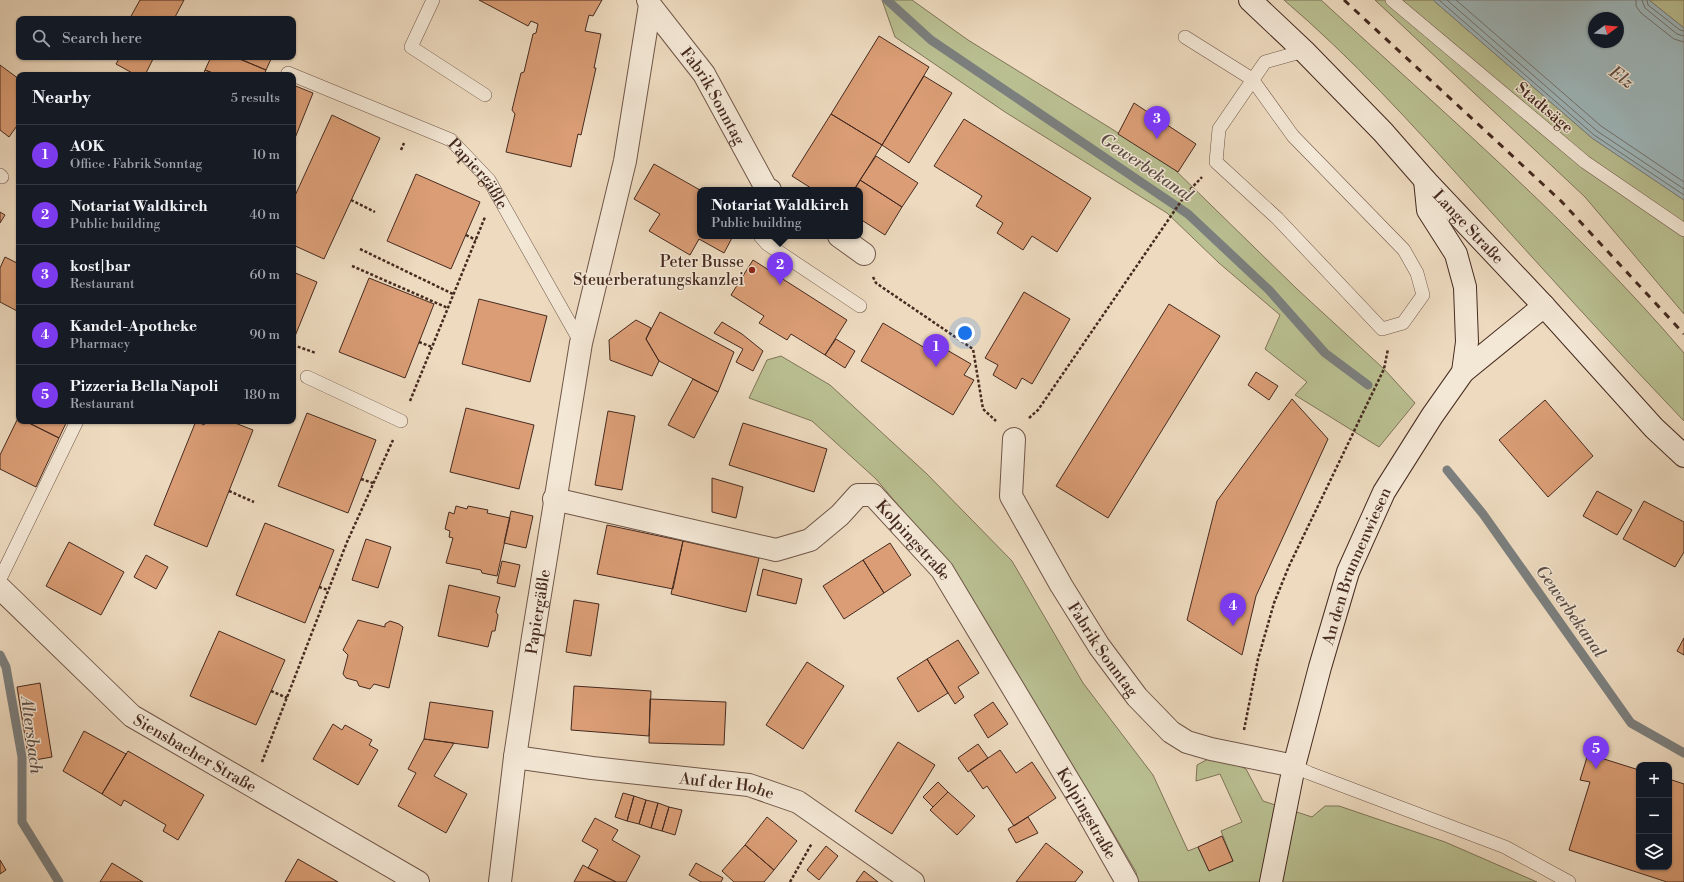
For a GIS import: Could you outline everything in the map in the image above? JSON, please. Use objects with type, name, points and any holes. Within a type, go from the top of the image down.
[{"type":"street","name":"Lange Straße","points":[[1250,0],[1304,51],[1383,132],[1424,180],[1544,306],[1654,428],[1684,456]]},
{"type":"street","name":"Fabrik Sonntag","points":[[649,2],[704,74],[766,187]]},
{"type":"street","name":"Papiergäßle","points":[[500,882],[515,757],[554,499],[581,343],[625,161],[649,2]]},
{"type":"street","points":[[1424,180],[1428,210],[1456,254],[1465,287],[1467,342],[1464,372]]},
{"type":"street","points":[[843,239],[864,254]]},
{"type":"street","name":"An den Brunnenwiesen","points":[[1272,882],[1294,766],[1320,667],[1348,572],[1384,492],[1432,416],[1464,372],[1544,306]]},
{"type":"street","name":"Fabrik Sonntag","points":[[1014,439],[1011,496],[1061,585],[1099,646],[1137,697],[1171,732],[1187,742],[1211,749],[1294,766]]},
{"type":"street","name":"Kolpingstraße","points":[[554,499],[776,550],[810,540],[840,515],[858,495],[873,495],[942,570],[1085,808],[1127,882]]},
{"type":"street","name":"Siensbacher Straße","points":[[0,588],[132,716],[407,880]]},
{"type":"street","name":"Auf der Hohe","points":[[515,757],[592,768],[749,786],[798,802],[913,882]]},
{"type":"lane","points":[[433,0],[411,47],[485,95]]},
{"type":"lane","name":"Stadtsäge","points":[[1392,0],[1585,162],[1684,230]]},
{"type":"lane","points":[[1185,37],[1252,79],[1293,136],[1404,250],[1417,273],[1423,295],[1403,323],[1382,328],[1277,218],[1216,162],[1219,129],[1252,79],[1265,62],[1304,51]]},
{"type":"lane","name":"Papiergäßle","points":[[296,75],[450,140],[489,180],[581,343]]},
{"type":"lane","points":[[762,239],[766,244],[860,306]]},
{"type":"lane","points":[[307,377],[401,421]]},
{"type":"lane","points":[[0,579],[76,424]]},
{"type":"lane","points":[[1294,766],[1505,847],[1569,882]]},
{"type":"path","points":[[401,150],[404,144]]},
{"type":"path","points":[[864,254],[876,283],[974,349],[983,409],[1014,439],[1027,419],[1038,410],[1186,194]]},
{"type":"path","points":[[351,200],[375,212]]},
{"type":"path","points":[[253,787],[346,542],[401,421],[488,210]]},
{"type":"path","points":[[466,236],[476,240]]},
{"type":"path","points":[[360,249],[453,294]]},
{"type":"path","points":[[352,266],[448,308]]},
{"type":"path","points":[[1239,755],[1258,659],[1274,603],[1289,566],[1384,369],[1394,326]]},
{"type":"path","points":[[419,342],[432,347]]},
{"type":"path","points":[[296,346],[316,353]]},
{"type":"path","points":[[361,479],[373,483]]},
{"type":"path","points":[[229,491],[254,502]]},
{"type":"path","points":[[319,587],[328,590]]},
{"type":"path","points":[[271,691],[287,698]]},
{"type":"path","points":[[790,882],[825,820]]},
{"type":"green space","points":[[882,0],[912,0],[968,40],[1170,165],[1297,289],[1384,369],[1415,403],[1379,447],[1295,395],[1307,382],[1265,349],[1280,315],[1219,263],[1167,213],[1005,112],[895,37]]},
{"type":"green space","points":[[1284,0],[1321,0],[1508,171],[1598,259],[1642,305],[1684,353],[1684,421],[1604,336],[1405,117],[1334,45]]},
{"type":"green space","points":[[1375,0],[1433,0],[1592,138],[1684,200],[1684,314],[1585,197]]},
{"type":"green space","points":[[1649,0],[1684,0],[1684,28]]},
{"type":"green space","points":[[781,356],[830,385],[927,474],[1012,561],[1083,683],[1153,775],[1188,851],[1198,847],[1209,871],[1233,861],[1221,831],[1242,822],[1220,774],[1196,781],[1197,765],[1208,759],[1238,765],[1246,769],[1263,801],[1312,817],[1325,806],[1339,806],[1445,842],[1537,882],[1138,882],[1136,872],[1101,812],[949,565],[876,479],[812,421],[749,398],[767,360]]},
{"type":"water","name":"Elz","points":[[1433,0],[1649,0],[1684,28],[1684,200],[1592,138]]},
{"type":"building","points":[[140,0],[184,0],[176,16],[131,16]]},
{"type":"building","points":[[479,0],[602,0],[593,16],[589,15],[585,31],[601,34],[594,68],[596,68],[581,135],[578,134],[571,167],[506,152],[515,114],[512,110],[521,73],[524,72],[533,34],[536,33],[538,24],[531,21],[528,26]]},
{"type":"building","points":[[879,36],[929,67],[882,145],[831,114]]},
{"type":"building","points":[[118,60],[152,60],[146,72],[131,72],[116,64]]},
{"type":"building","points":[[210,60],[242,60],[266,70],[265,72],[210,72],[205,70]]},
{"type":"building","points":[[242,60],[271,60],[266,70]]},
{"type":"building","points":[[0,65],[16,77],[16,127],[9,137],[0,130]]},
{"type":"building","points":[[924,76],[952,93],[909,163],[882,145]]},
{"type":"building","points":[[296,86],[313,93],[296,136]]},
{"type":"building","points":[[1134,103],[1196,144],[1178,172],[1118,134]]},
{"type":"building","points":[[831,114],[882,145],[856,187],[809,187],[792,176]]},
{"type":"building","points":[[332,115],[380,138],[324,259],[296,246],[296,193]]},
{"type":"building","points":[[964,119],[1091,198],[1057,252],[1032,236],[1023,250],[997,233],[1003,223],[976,206],[982,196],[934,166]]},
{"type":"building","points":[[876,156],[918,183],[902,207],[860,180]]},
{"type":"building","points":[[654,164],[697,188],[697,239],[699,239],[690,255],[649,231],[660,214],[634,199]]},
{"type":"building","points":[[416,174],[480,202],[451,269],[387,241]]},
{"type":"building","points":[[860,180],[902,207],[885,235],[863,221],[863,187],[856,187]]},
{"type":"building","points":[[0,212],[5,215],[0,223]]},
{"type":"building","points":[[699,239],[731,239],[724,253]]},
{"type":"building","points":[[5,257],[16,262],[16,310],[0,302],[0,268]]},
{"type":"building","points":[[753,260],[847,320],[825,355],[791,334],[787,340],[759,323],[764,316],[731,295]]},
{"type":"building","points":[[296,273],[317,282],[296,334]]},
{"type":"building","points":[[369,278],[434,304],[405,378],[339,352]]},
{"type":"building","points":[[1024,292],[1070,319],[1032,384],[1022,378],[1016,389],[993,375],[998,365],[985,358]]},
{"type":"building","points":[[479,299],[547,316],[530,382],[462,364]]},
{"type":"building","points":[[1169,304],[1220,336],[1108,518],[1056,486]]},
{"type":"building","points":[[660,312],[734,352],[718,392],[659,361],[646,339]]},
{"type":"building","points":[[636,320],[651,328],[646,339],[659,361],[652,376],[610,360],[609,340]]},
{"type":"building","points":[[722,322],[742,334],[763,351],[753,371],[736,362],[743,349],[714,333]]},
{"type":"building","points":[[883,323],[935,354],[940,346],[971,364],[964,375],[974,380],[953,415],[861,361]]},
{"type":"building","points":[[836,339],[855,351],[845,368],[825,355]]},
{"type":"building","points":[[1256,372],[1278,386],[1269,400],[1248,385]]},
{"type":"building","points":[[693,379],[718,392],[694,438],[668,425]]},
{"type":"building","points":[[1292,399],[1328,439],[1256,596],[1242,655],[1187,620],[1217,501]]},
{"type":"building","points":[[1545,400],[1593,456],[1548,497],[1499,440]]},
{"type":"building","points":[[466,408],[534,425],[519,489],[450,472]]},
{"type":"building","points":[[608,411],[635,416],[622,490],[595,485]]},
{"type":"building","points":[[307,413],[376,440],[348,513],[278,486]]},
{"type":"building","points":[[16,422],[16,424],[31,424],[59,438],[36,487],[0,469],[0,455]]},
{"type":"building","points":[[743,423],[827,449],[814,492],[729,465]]},
{"type":"building","points":[[31,424],[66,424],[59,438]]},
{"type":"building","points":[[195,424],[238,424],[253,430],[207,547],[154,525]]},
{"type":"building","points":[[712,478],[743,487],[736,518],[712,512]]},
{"type":"building","points":[[1597,491],[1632,510],[1617,535],[1583,516]]},
{"type":"building","points":[[1644,501],[1684,522],[1684,552],[1675,567],[1623,539]]},
{"type":"building","points":[[456,506],[467,509],[468,506],[488,510],[487,513],[510,518],[497,576],[482,573],[481,570],[446,563],[453,538],[449,537],[450,531],[445,529],[449,512],[454,514]]},
{"type":"building","points":[[511,511],[533,516],[526,548],[504,543]]},
{"type":"building","points":[[265,523],[334,550],[305,623],[236,595]]},
{"type":"building","points":[[607,525],[683,541],[673,589],[597,574]]},
{"type":"building","points":[[366,539],[391,547],[378,588],[352,580]]},
{"type":"building","points":[[683,541],[759,558],[746,612],[671,594]]},
{"type":"building","points":[[69,542],[124,572],[101,615],[46,586]]},
{"type":"building","points":[[890,543],[911,575],[884,593],[863,560]]},
{"type":"building","points":[[146,555],[168,567],[156,589],[134,577]]},
{"type":"building","points":[[863,560],[884,593],[844,619],[823,586]]},
{"type":"building","points":[[502,561],[520,565],[515,587],[497,583]]},
{"type":"building","points":[[763,569],[802,579],[796,604],[757,595]]},
{"type":"building","points":[[449,585],[500,597],[496,612],[498,615],[495,631],[492,631],[488,647],[438,636]]},
{"type":"building","points":[[574,600],[599,604],[591,656],[566,652]]},
{"type":"building","points":[[358,620],[385,627],[385,624],[390,621],[403,627],[389,688],[374,684],[370,689],[359,686],[357,681],[346,678],[343,674],[348,655],[343,650]]},
{"type":"building","points":[[219,631],[285,660],[256,725],[190,696]]},
{"type":"building","points":[[1684,638],[1684,655],[1677,651]]},
{"type":"building","points":[[958,640],[979,673],[958,687],[964,697],[955,704],[927,659]]},
{"type":"building","points":[[927,659],[948,693],[918,712],[897,678]]},
{"type":"building","points":[[807,662],[844,686],[803,749],[766,725]]},
{"type":"building","points":[[40,683],[52,757],[29,761],[17,687]]},
{"type":"building","points":[[574,686],[651,691],[649,736],[571,730]]},
{"type":"building","points":[[650,699],[726,702],[724,745],[649,743]]},
{"type":"building","points":[[430,702],[493,711],[488,748],[424,739]]},
{"type":"building","points":[[993,702],[1008,724],[988,738],[974,715]]},
{"type":"building","points":[[333,724],[342,730],[345,725],[372,740],[369,745],[378,750],[358,785],[313,759]]},
{"type":"building","points":[[84,731],[126,754],[102,794],[63,771]]},
{"type":"building","points":[[424,739],[454,743],[434,776],[467,794],[446,833],[398,806],[416,773],[408,769]]},
{"type":"building","points":[[898,742],[935,765],[892,834],[855,811]]},
{"type":"building","points":[[978,744],[988,758],[968,772],[958,758]]},
{"type":"building","points":[[1000,750],[1016,773],[1032,762],[1056,798],[1014,826],[987,786],[983,789],[970,770]]},
{"type":"building","points":[[128,751],[204,795],[178,840],[163,831],[166,825],[124,800],[121,806],[102,794]]},
{"type":"building","points":[[1588,754],[1636,769],[1636,870],[1672,870],[1672,780],[1684,784],[1684,882],[1667,882],[1569,850],[1590,782],[1580,780]]},
{"type":"building","points":[[938,782],[948,792],[933,807],[923,797]]},
{"type":"building","points":[[948,792],[975,816],[957,835],[930,810]]},
{"type":"building","points":[[623,793],[634,796],[627,821],[615,817]]},
{"type":"building","points":[[634,796],[646,800],[639,824],[627,821]]},
{"type":"building","points":[[646,800],[658,803],[651,828],[639,824]]},
{"type":"building","points":[[658,803],[669,807],[662,831],[651,828]]},
{"type":"building","points":[[669,807],[682,810],[675,835],[662,831]]},
{"type":"building","points":[[767,817],[797,841],[774,870],[745,845]]},
{"type":"building","points":[[1028,817],[1038,833],[1016,843],[1008,829]]},
{"type":"building","points":[[595,818],[618,830],[612,840],[640,856],[626,882],[616,882],[588,868],[598,850],[582,841]]},
{"type":"building","points":[[1222,836],[1233,861],[1209,871],[1198,847]]},
{"type":"building","points":[[1046,843],[1083,872],[1075,882],[1016,882]]},
{"type":"building","points":[[745,845],[774,870],[764,882],[734,882],[722,871]]},
{"type":"building","points":[[826,846],[838,856],[819,880],[807,870]]},
{"type":"building","points":[[298,859],[338,882],[285,882]]},
{"type":"building","points":[[0,860],[6,870],[0,874]]},
{"type":"building","points":[[112,863],[143,882],[100,882]]},
{"type":"building","points":[[696,863],[723,878],[721,882],[701,882],[689,875]]},
{"type":"building","points":[[583,865],[588,868],[616,882],[574,882]]},
{"type":"building","points":[[864,871],[878,882],[856,882]]},
{"type":"waterway","name":"Gewerbekanal","points":[[887,0],[931,40],[1188,214],[1269,290],[1325,353],[1368,385]]},
{"type":"waterway","name":"Gewerbekanal","points":[[1447,470],[1483,514],[1631,723],[1684,753]]},
{"type":"waterway","name":"Altersbach","points":[[0,655],[6,667],[22,757],[22,822],[59,882]]},
{"type":"railway","points":[[1344,0],[1561,201],[1684,334]]},
{"type":"place","name":"kost|bar","points":[[1157,139]]},
{"type":"place","name":"Peter Busse Steuerberatungskanzlei","points":[[752,270]]},
{"type":"place","name":"Notariat Waldkirch","points":[[780,285]]},
{"type":"place","name":"AOK","points":[[936,367]]},
{"type":"place","name":"Kandel-Apotheke","points":[[1233,626]]},
{"type":"place","name":"Pizzeria Bella Napoli","points":[[1596,769]]}]
